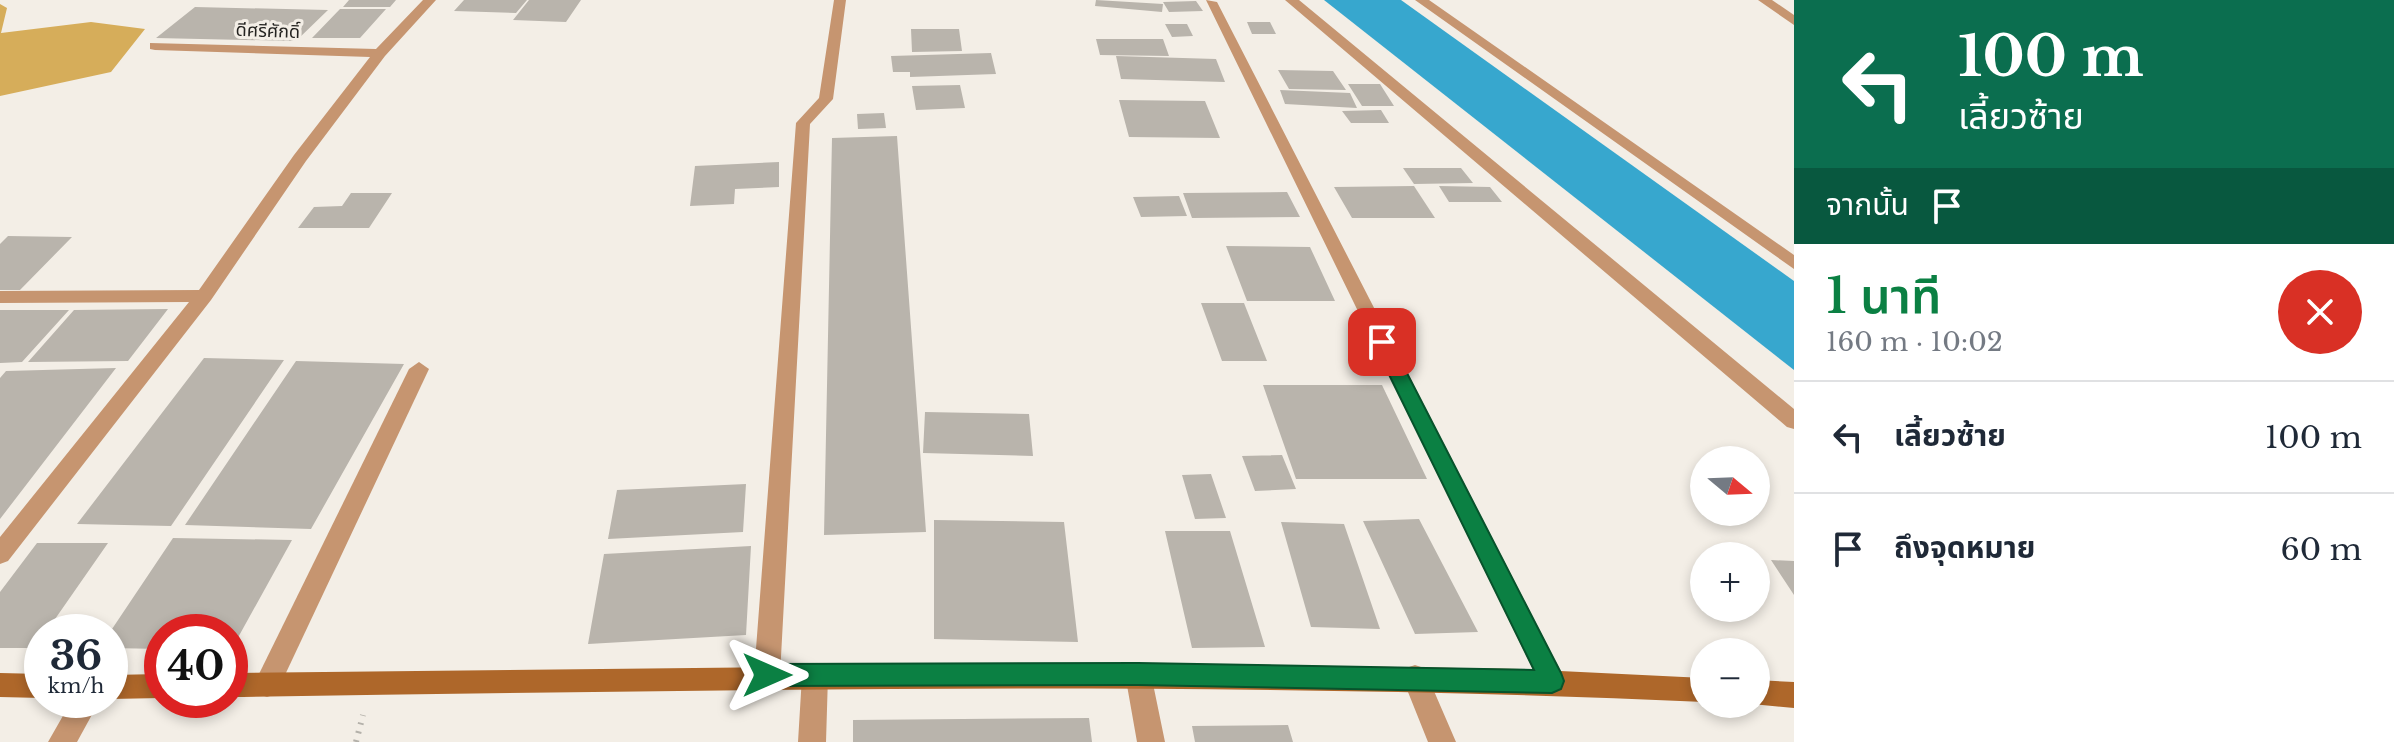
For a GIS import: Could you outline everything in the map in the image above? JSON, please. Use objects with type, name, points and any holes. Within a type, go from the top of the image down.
[{"type":"street","points":[[0,554],[204,296],[300,158],[380,53],[430,0]]},
{"type":"street","points":[[767,675],[803,123],[826,99],[840,0]]},
{"type":"street","points":[[1291,0],[1794,421]]},
{"type":"street","points":[[1421,0],[1794,263]]},
{"type":"street","points":[[1764,0],[1794,21]]},
{"type":"street","points":[[1211,2],[1552,681]]},
{"type":"street","name":"ดีศรีศักดิ์","points":[[155,46],[380,53]]},
{"type":"street","points":[[0,297],[204,296]]},
{"type":"street","points":[[267,685],[419,369]]},
{"type":"street","points":[[248,685],[767,675],[1138,674],[1415,677],[1690,689]]},
{"type":"street","points":[[1138,674],[1151,742]]},
{"type":"street","points":[[812,742],[815,676]]},
{"type":"street","points":[[1415,677],[1442,742]]},
{"type":"street","points":[[0,685],[24,686]]},
{"type":"street","points":[[1770,694],[1794,695]]},
{"type":"street","points":[[62,742],[76,718]]},
{"type":"shaded area","points":[[0,4],[7,8],[1,33],[91,22],[145,29],[111,72],[0,96]]},
{"type":"water","points":[[1324,0],[1401,0],[1794,281],[1794,370]]},
{"type":"building","points":[[349,0],[396,0],[390,7],[343,7]]},
{"type":"building","points":[[464,0],[527,0],[516,13],[454,11]]},
{"type":"building","points":[[529,0],[581,0],[566,22],[513,20]]},
{"type":"building","points":[[1096,0],[1163,4],[1162,12],[1095,6]]},
{"type":"building","points":[[1196,1],[1203,11],[1169,12],[1163,2]]},
{"type":"building","points":[[195,7],[328,10],[296,41],[156,38]]},
{"type":"building","points":[[340,9],[386,9],[360,38],[312,38]]},
{"type":"building","points":[[1247,22],[1270,22],[1276,34],[1252,34]]},
{"type":"building","points":[[1165,24],[1187,24],[1193,36],[1172,37]]},
{"type":"building","points":[[911,29],[959,29],[962,51],[912,52]]},
{"type":"building","points":[[1096,39],[1163,39],[1169,56],[1100,55]]},
{"type":"building","points":[[991,53],[996,74],[910,77],[910,72],[893,72],[891,56]]},
{"type":"building","points":[[1116,56],[1216,59],[1225,82],[1121,79]]},
{"type":"building","points":[[1278,70],[1333,71],[1346,90],[1289,89]]},
{"type":"building","points":[[1348,84],[1380,84],[1394,106],[1362,106]]},
{"type":"building","points":[[960,85],[965,108],[916,110],[912,86]]},
{"type":"building","points":[[1280,90],[1350,93],[1357,108],[1285,104]]},
{"type":"building","points":[[1119,100],[1205,101],[1220,138],[1129,137]]},
{"type":"building","points":[[1381,110],[1389,123],[1351,123],[1342,111]]},
{"type":"building","points":[[884,113],[886,128],[858,129],[857,114]]},
{"type":"building","points":[[897,136],[926,532],[824,535],[832,138]]},
{"type":"building","points":[[779,162],[779,187],[735,189],[734,204],[690,206],[695,166]]},
{"type":"building","points":[[1403,168],[1461,168],[1473,183],[1414,184]]},
{"type":"building","points":[[1414,186],[1435,218],[1352,218],[1334,187]]},
{"type":"building","points":[[1439,186],[1490,187],[1502,202],[1449,202]]},
{"type":"building","points":[[1287,192],[1300,217],[1192,218],[1183,193]]},
{"type":"building","points":[[351,193],[392,193],[369,228],[298,228],[314,207],[342,206]]},
{"type":"building","points":[[1179,196],[1187,216],[1141,217],[1133,197]]},
{"type":"building","points":[[8,236],[72,237],[20,290],[0,290],[0,244]]},
{"type":"building","points":[[1226,246],[1310,247],[1335,301],[1247,301]]},
{"type":"building","points":[[1201,303],[1244,303],[1267,361],[1222,361]]},
{"type":"building","points":[[168,309],[128,361],[28,362],[74,310]]},
{"type":"building","points":[[0,310],[69,310],[22,362],[0,363]]},
{"type":"building","points":[[204,358],[284,360],[171,526],[77,524]]},
{"type":"building","points":[[296,361],[404,364],[311,529],[185,525]]},
{"type":"building","points":[[116,368],[0,519],[0,378],[6,371]]},
{"type":"building","points":[[1263,385],[1382,385],[1427,479],[1296,479]]},
{"type":"building","points":[[925,412],[1029,414],[1033,456],[923,453]]},
{"type":"building","points":[[1282,455],[1296,489],[1255,491],[1242,456]]},
{"type":"building","points":[[1211,474],[1226,518],[1195,519],[1182,475]]},
{"type":"building","points":[[746,484],[743,532],[608,539],[617,490]]},
{"type":"building","points":[[1419,519],[1478,632],[1415,634],[1363,521]]},
{"type":"building","points":[[934,520],[1064,522],[1078,642],[934,639]]},
{"type":"building","points":[[1281,522],[1344,524],[1380,629],[1311,627]]},
{"type":"building","points":[[1165,531],[1230,531],[1265,647],[1192,648]]},
{"type":"building","points":[[173,538],[292,540],[248,619],[248,614],[144,614],[144,649],[128,648],[128,614],[122,614]]},
{"type":"building","points":[[37,543],[108,543],[59,614],[24,614],[24,648],[0,648],[0,592]]},
{"type":"building","points":[[751,546],[746,635],[588,644],[604,554]]},
{"type":"building","points":[[1771,560],[1794,561],[1794,595]]},
{"type":"building","points":[[1089,718],[1092,742],[853,742],[853,720]]},
{"type":"building","points":[[1288,725],[1293,742],[1195,742],[1192,726]]},
{"type":"route","points":[[767,675],[1138,674],[1552,681],[1382,342]]}]
